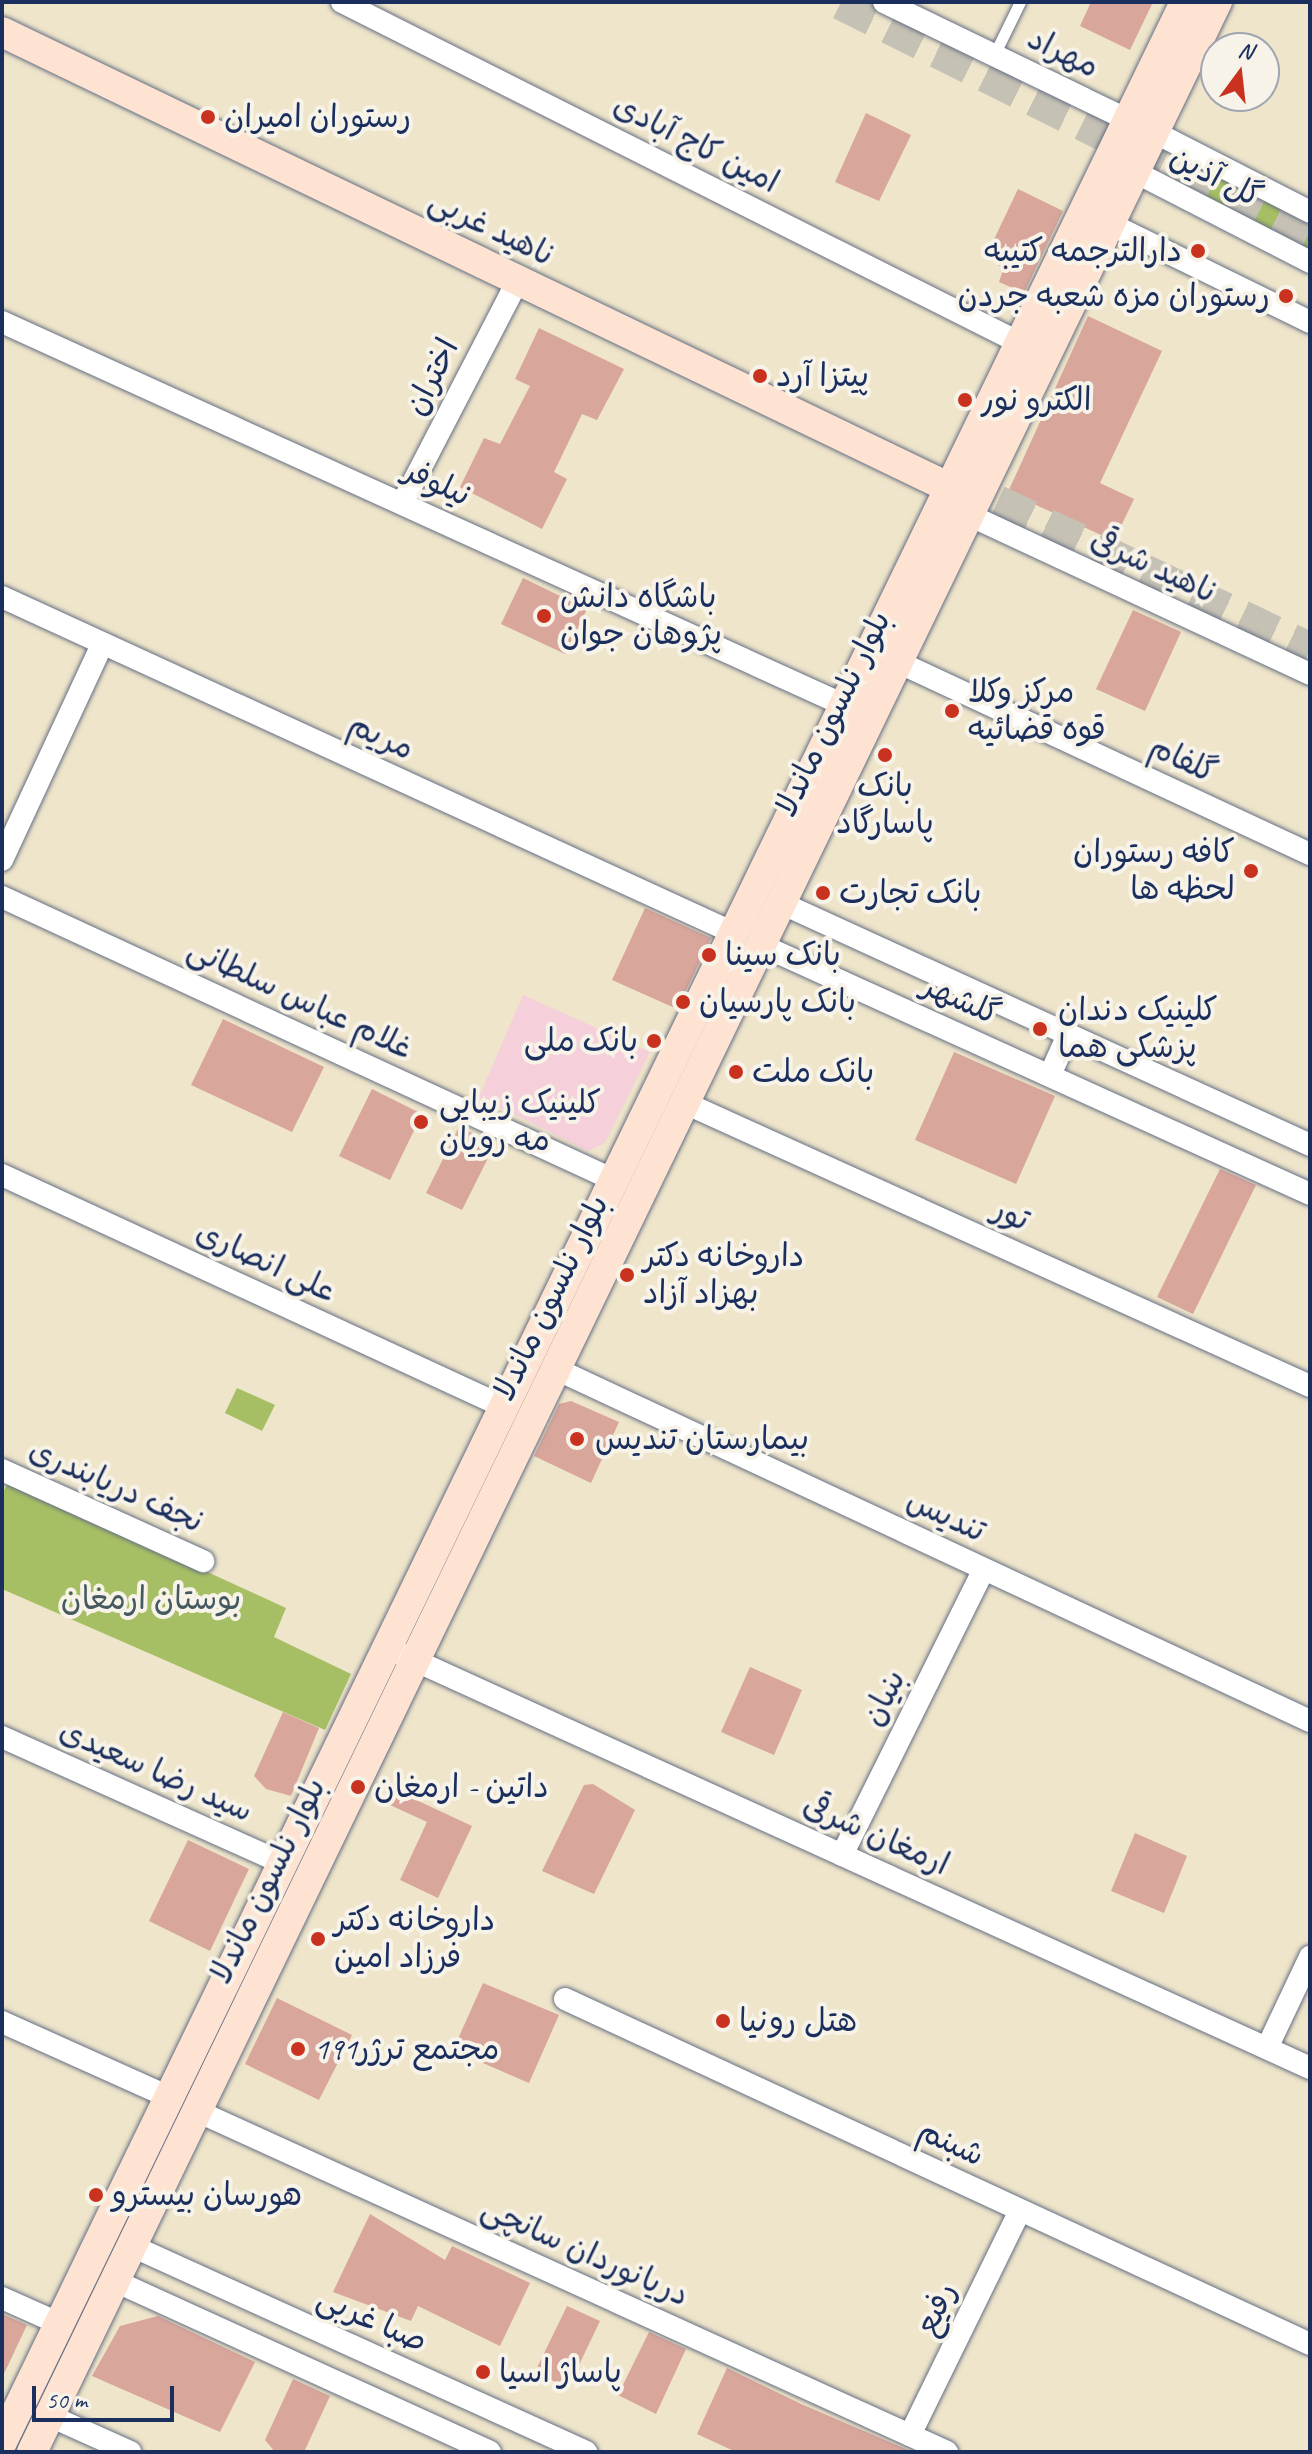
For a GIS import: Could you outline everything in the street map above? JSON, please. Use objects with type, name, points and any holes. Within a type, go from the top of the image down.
[{"type":"main road","name":"بلوار نلسون ماندلا","points":[[2,2442],[614,1180],[747,939],[781,903],[898,662],[1135,172],[1141,126],[1185,2]]},
{"type":"main road","name":"بلوار نلسون ماندلا","points":[[32,2452],[685,1103],[747,939],[844,705],[1020,343],[1141,126],[1217,2]]},
{"type":"main road","name":"ناهید غربی","points":[[2,32],[950,488]]},
{"type":"street","name":"امین کاج آبادی","points":[[342,2],[1020,343]]},
{"type":"street","name":"مهراد","points":[[884,2],[1141,126]]},
{"type":"street","name":"گل آذین","points":[[1141,126],[1310,212]]},
{"type":"street","name":"گل آذین","points":[[1135,172],[1310,262]]},
{"type":"street","points":[[1110,224],[1310,322]]},
{"type":"street","name":"اختران","points":[[403,502],[517,282]]},
{"type":"street","name":"نیلوفر","points":[[2,322],[844,705]]},
{"type":"street","name":"ناهید شرقی","points":[[969,515],[1310,674]]},
{"type":"street","name":"مریم","points":[[2,597],[747,939]]},
{"type":"street","points":[[2,860],[102,645]]},
{"type":"street","name":"گلفام","points":[[898,662],[1310,854]]},
{"type":"street","name":"غلام عباس سلطانی","points":[[2,897],[614,1180]]},
{"type":"street","name":"گلشهر","points":[[781,903],[1310,1145]]},
{"type":"street","name":"گلشهر","points":[[747,939],[1310,1194]]},
{"type":"street","points":[[1050,1075],[1068,1035]]},
{"type":"street","name":"تور","points":[[685,1103],[1310,1386]]},
{"type":"street","name":"علی انصاری","points":[[2,1175],[504,1407]]},
{"type":"street","name":"تندیس","points":[[556,1369],[1310,1721]]},
{"type":"street","name":"نجف دریابندری","points":[[2,1470],[203,1561]]},
{"type":"street","name":"بنیان","points":[[842,1855],[984,1569]]},
{"type":"street","name":"ارمغان شرقی","points":[[387,1648],[1310,2068]]},
{"type":"street","name":"سید رضا سعیدی","points":[[2,1737],[283,1863]]},
{"type":"street","points":[[1267,2048],[1310,1957]]},
{"type":"street","name":"شبنم","points":[[565,1999],[1310,2344]]},
{"type":"street","points":[[2,2022],[169,2097]]},
{"type":"street","name":"دریانوردان سانچی","points":[[197,2111],[947,2452]]},
{"type":"street","name":"رفیع","points":[[910,2435],[1020,2210]]},
{"type":"street","name":"صبا غربی","points":[[132,2246],[586,2452]]},
{"type":"street","points":[[115,2281],[490,2452]]},
{"type":"street","points":[[2,2298],[60,2324]]},
{"type":"street","points":[[387,2405],[403,2369]]},
{"type":"street","points":[[50,2416],[130,2452]]},
{"type":"lane","points":[[994,55],[1020,2]]},
{"type":"shaded area","points":[[523,995],[650,1052],[605,1143],[588,1151],[479,1097]]},
{"type":"green space","points":[[1217,170],[1310,218],[1310,251],[1204,196]]},
{"type":"green space","points":[[237,1388],[275,1405],[262,1431],[225,1413]]},
{"type":"green space","name":"بوستان ارمغان","points":[[9,1481],[286,1608],[274,1637],[351,1674],[325,1730],[2,1589],[2,1494]]},
{"type":"building","points":[[1091,2],[1153,2],[1130,50],[1080,26]]},
{"type":"building","points":[[866,113],[911,135],[879,201],[835,182]]},
{"type":"building","points":[[1018,189],[1063,211],[1024,293],[999,282],[1003,270],[988,252]]},
{"type":"building","points":[[1088,316],[1162,351],[1100,483],[1134,499],[1114,541],[1008,492]]},
{"type":"building","points":[[539,328],[624,369],[597,420],[582,414],[554,472],[567,479],[542,529],[460,487],[484,438],[500,444],[530,386],[515,379]]},
{"type":"building","name":"باشگاه دانش پژوهان جوان","points":[[523,578],[587,609],[565,654],[501,624]]},
{"type":"building","points":[[1133,610],[1181,632],[1145,711],[1096,689]]},
{"type":"building","points":[[645,908],[711,938],[677,1009],[612,980]]},
{"type":"building","points":[[223,1019],[324,1067],[292,1132],[191,1085]]},
{"type":"building","points":[[954,1052],[1055,1096],[1016,1184],[915,1140]]},
{"type":"building","points":[[372,1089],[422,1114],[390,1180],[339,1156]]},
{"type":"building","points":[[459,1127],[495,1144],[462,1210],[426,1193]]},
{"type":"building","points":[[1220,1169],[1256,1185],[1193,1314],[1157,1297]]},
{"type":"building","name":"بیمارستان تندیس","points":[[571,1401],[619,1422],[591,1483],[534,1456],[559,1404]]},
{"type":"building","points":[[750,1667],[802,1690],[774,1755],[721,1732]]},
{"type":"building","points":[[283,1712],[319,1728],[291,1796],[266,1789],[254,1776]]},
{"type":"building","points":[[593,1784],[635,1810],[594,1894],[542,1871],[584,1785]]},
{"type":"building","points":[[397,1791],[472,1826],[438,1898],[400,1880],[427,1822],[390,1805]]},
{"type":"building","points":[[1135,1833],[1187,1856],[1164,1913],[1111,1891]]},
{"type":"building","points":[[188,1840],[249,1869],[210,1951],[149,1921]]},
{"type":"building","points":[[483,1983],[559,2015],[529,2083],[453,2050]]},
{"type":"building","name":"مجتمع ترژر191","points":[[277,1998],[352,2035],[319,2100],[245,2064]]},
{"type":"building","points":[[370,2214],[445,2260],[452,2246],[530,2283],[500,2346],[418,2306],[411,2321],[333,2292]]},
{"type":"building","points":[[567,2306],[600,2321],[568,2388],[535,2372]]},
{"type":"building","points":[[2,2314],[27,2325],[2,2378]]},
{"type":"building","points":[[158,2316],[255,2362],[220,2432],[92,2376],[120,2326]]},
{"type":"building","points":[[649,2332],[686,2349],[656,2414],[618,2395]]},
{"type":"building","points":[[727,2368],[913,2452],[736,2452],[697,2434]]},
{"type":"building","points":[[293,2379],[330,2396],[304,2452],[275,2452],[265,2440]]},
{"type":"tunnel","points":[[841,2],[1310,236]]},
{"type":"tunnel","points":[[948,480],[1310,650]]},
{"type":"place","name":"رستوران امیران","points":[[208,117]]},
{"type":"place","name":"دارالترجمه کتیبه","points":[[1198,251]]},
{"type":"place","name":"رستوران مزه شعبه جردن","points":[[1286,296]]},
{"type":"place","name":"پیتزا آرد","points":[[760,376]]},
{"type":"place","name":"الكترو نور","points":[[965,400]]},
{"type":"place","name":"باشگاه دانش پژوهان جوان","points":[[544,616]]},
{"type":"place","name":"مرکز وکلا قوه قضائیه","points":[[952,711]]},
{"type":"place","name":"بانک پاسارگاد","points":[[885,755]]},
{"type":"place","name":"کافه رستوران لحظه ها","points":[[1251,871]]},
{"type":"place","name":"بانک تجارت","points":[[823,893]]},
{"type":"place","name":"بانک سینا","points":[[709,955]]},
{"type":"place","name":"بانک پارسیان","points":[[683,1002]]},
{"type":"place","name":"کلینیک دندان پزشکی هما","points":[[1040,1029]]},
{"type":"place","name":"بانک ملی","points":[[654,1041]]},
{"type":"place","name":"بانک ملت","points":[[736,1072]]},
{"type":"place","name":"کلینیک زیبایی مه رویان","points":[[421,1122]]},
{"type":"place","name":"داروخانه دکتر بهزاد آزاد","points":[[627,1275]]},
{"type":"place","name":"بیمارستان تندیس","points":[[577,1439]]},
{"type":"place","name":"داتین - ارمغان","points":[[358,1787]]},
{"type":"place","name":"داروخانه دکتر فرزاد امین","points":[[318,1939]]},
{"type":"place","name":"هتل رونیا","points":[[723,2021]]},
{"type":"place","name":"مجتمع ترژر191","points":[[298,2049]]},
{"type":"place","name":"هورسان بیسترو","points":[[96,2195]]},
{"type":"place","name":"پاساژ اسیا","points":[[483,2372]]}]
